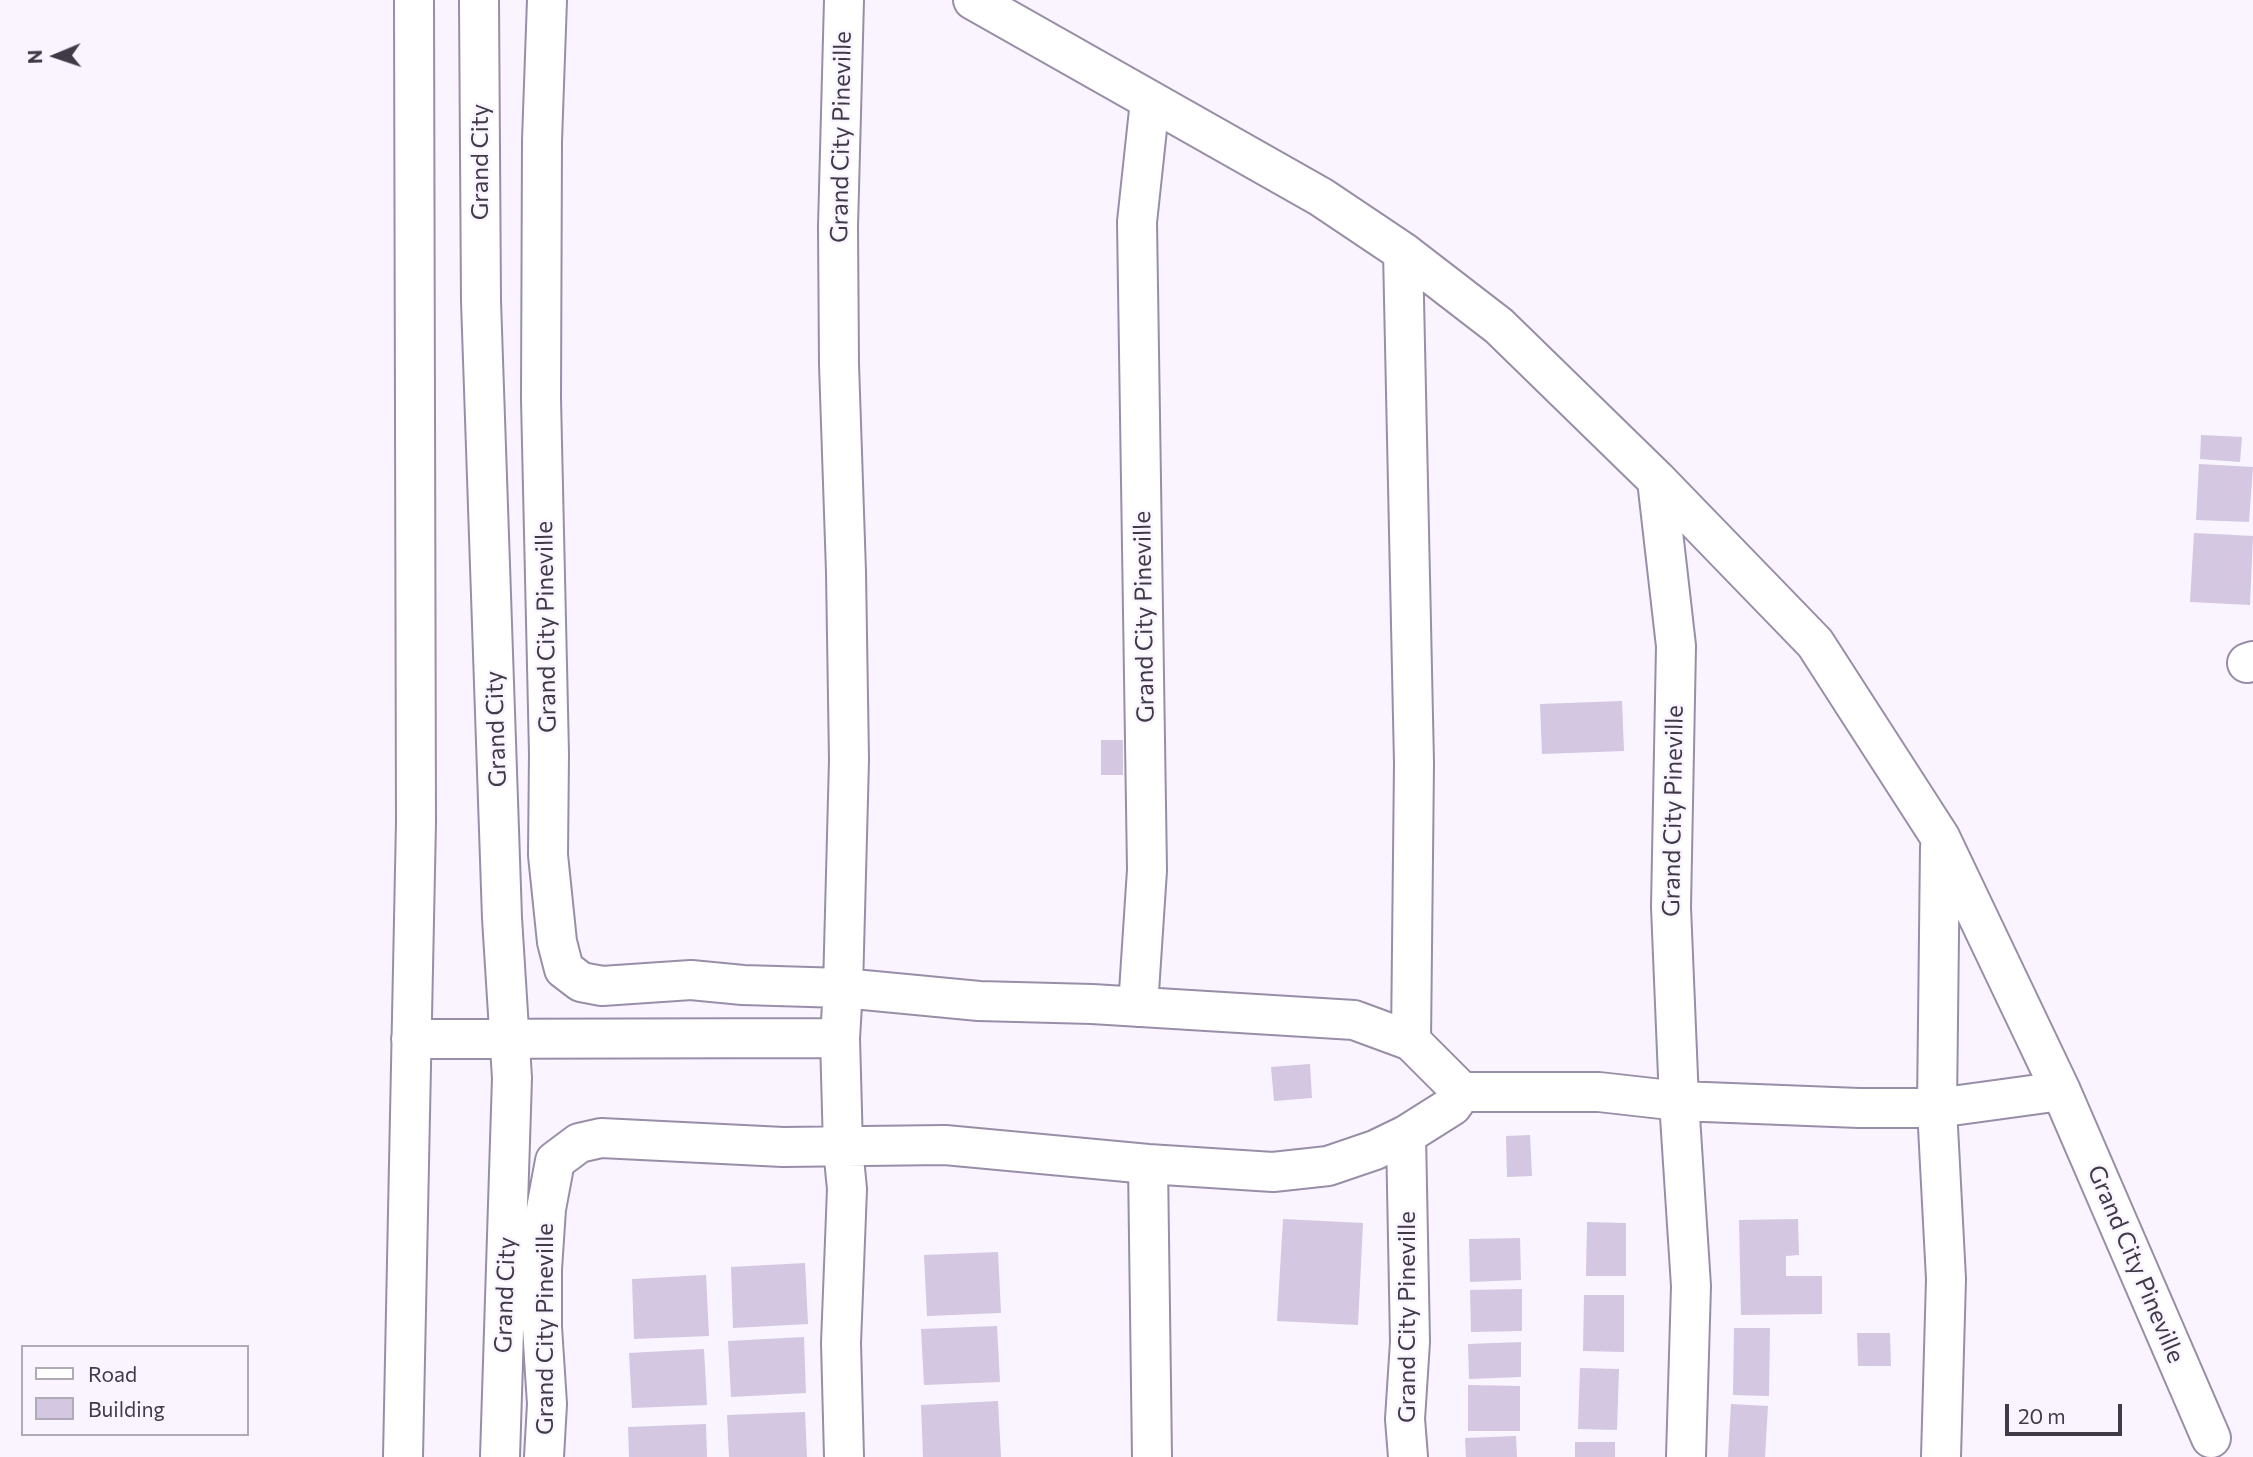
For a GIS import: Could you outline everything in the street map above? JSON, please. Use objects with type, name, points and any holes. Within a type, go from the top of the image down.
[{"type":"street","points":[[403,1457],[416,822],[414,0]]},
{"type":"street","name":"Grand City","points":[[479,0],[481,301],[502,918],[512,1078],[500,1457]]},
{"type":"street","name":"Grand City Pineville","points":[[544,1457],[547,1404],[542,1327],[542,1269],[546,1209],[555,1161],[579,1143],[601,1138],[783,1147],[945,1145],[1148,1164],[1273,1172],[1328,1166],[1375,1150],[1406,1135],[1452,1106],[1462,1092],[1411,1041],[1354,1020],[979,1001],[843,988],[743,985],[691,980],[602,986],[581,982],[564,969],[557,942],[548,855],[550,754],[541,399],[542,128],[547,0]]},
{"type":"street","name":"Grand City Pineville","points":[[844,0],[838,227],[839,391],[849,760],[843,988],[839,1038],[847,1189],[841,1343],[844,1457]]},
{"type":"street","name":"Grand City Pineville","points":[[973,0],[1321,197],[1403,252],[1499,326],[1657,480],[1815,643],[1940,837],[2061,1091],[2211,1438]]},
{"type":"street","name":"Grand City Pineville","points":[[1138,1007],[1147,870],[1137,222],[1150,101]]},
{"type":"street","points":[[1403,252],[1414,763],[1411,1041]]},
{"type":"street","name":"Grand City Pineville","points":[[1657,480],[1676,646],[1671,907],[1690,1286],[1686,1457]]},
{"type":"street","points":[[1940,837],[1937,1108],[1946,1279],[1941,1457]]},
{"type":"street","points":[[411,1039],[839,1038]]},
{"type":"street","points":[[1462,1092],[1599,1092],[1679,1101],[1859,1108],[1937,1108],[2061,1091]]},
{"type":"street","name":"Grand City Pineville","points":[[1406,1135],[1410,1342],[1405,1419],[1408,1457]]},
{"type":"street","points":[[1148,1164],[1152,1457]]},
{"type":"building","points":[[2201,435],[2242,437],[2240,462],[2200,459]]},
{"type":"building","points":[[2199,464],[2253,467],[2249,522],[2196,520]]},
{"type":"building","points":[[2194,533],[2253,536],[2250,605],[2190,602]]},
{"type":"building","points":[[1622,701],[1624,751],[1542,754],[1540,704]]},
{"type":"building","points":[[1101,740],[1123,740],[1123,775],[1101,775]]},
{"type":"building","points":[[1310,1064],[1312,1098],[1274,1101],[1271,1067]]},
{"type":"building","points":[[1530,1135],[1532,1176],[1507,1177],[1506,1136]]},
{"type":"building","points":[[1283,1219],[1363,1223],[1358,1325],[1277,1321]]},
{"type":"building","points":[[1798,1219],[1799,1255],[1786,1256],[1786,1276],[1822,1276],[1822,1314],[1741,1315],[1739,1220]]},
{"type":"building","points":[[1587,1222],[1626,1223],[1626,1276],[1586,1276]]},
{"type":"building","points":[[1520,1238],[1521,1280],[1470,1282],[1469,1239]]},
{"type":"building","points":[[998,1252],[1001,1313],[927,1316],[924,1255]]},
{"type":"building","points":[[805,1263],[808,1324],[733,1328],[731,1267]]},
{"type":"building","points":[[706,1275],[709,1336],[634,1339],[632,1279]]},
{"type":"building","points":[[1522,1289],[1522,1331],[1471,1332],[1470,1290]]},
{"type":"building","points":[[1584,1295],[1624,1295],[1624,1352],[1583,1351]]},
{"type":"building","points":[[997,1326],[1000,1382],[924,1385],[921,1329]]},
{"type":"building","points":[[1734,1328],[1770,1328],[1769,1396],[1733,1395]]},
{"type":"building","points":[[1857,1333],[1890,1333],[1891,1366],[1858,1366]]},
{"type":"building","points":[[804,1337],[806,1393],[731,1397],[728,1341]]},
{"type":"building","points":[[1521,1342],[1521,1377],[1469,1379],[1468,1344]]},
{"type":"building","points":[[704,1349],[707,1405],[632,1408],[629,1353]]},
{"type":"building","points":[[1580,1368],[1619,1369],[1617,1430],[1578,1429]]},
{"type":"building","points":[[1468,1385],[1520,1386],[1520,1431],[1468,1431]]},
{"type":"building","points":[[998,1401],[1001,1457],[923,1457],[921,1405]]},
{"type":"building","points":[[1731,1404],[1768,1406],[1765,1457],[1728,1457]]},
{"type":"building","points":[[805,1412],[807,1457],[729,1457],[727,1415]]},
{"type":"building","points":[[706,1424],[707,1457],[629,1457],[628,1427]]},
{"type":"building","points":[[1516,1436],[1517,1457],[1466,1457],[1465,1438]]},
{"type":"building","points":[[1575,1442],[1615,1442],[1615,1457],[1575,1457]]}]
